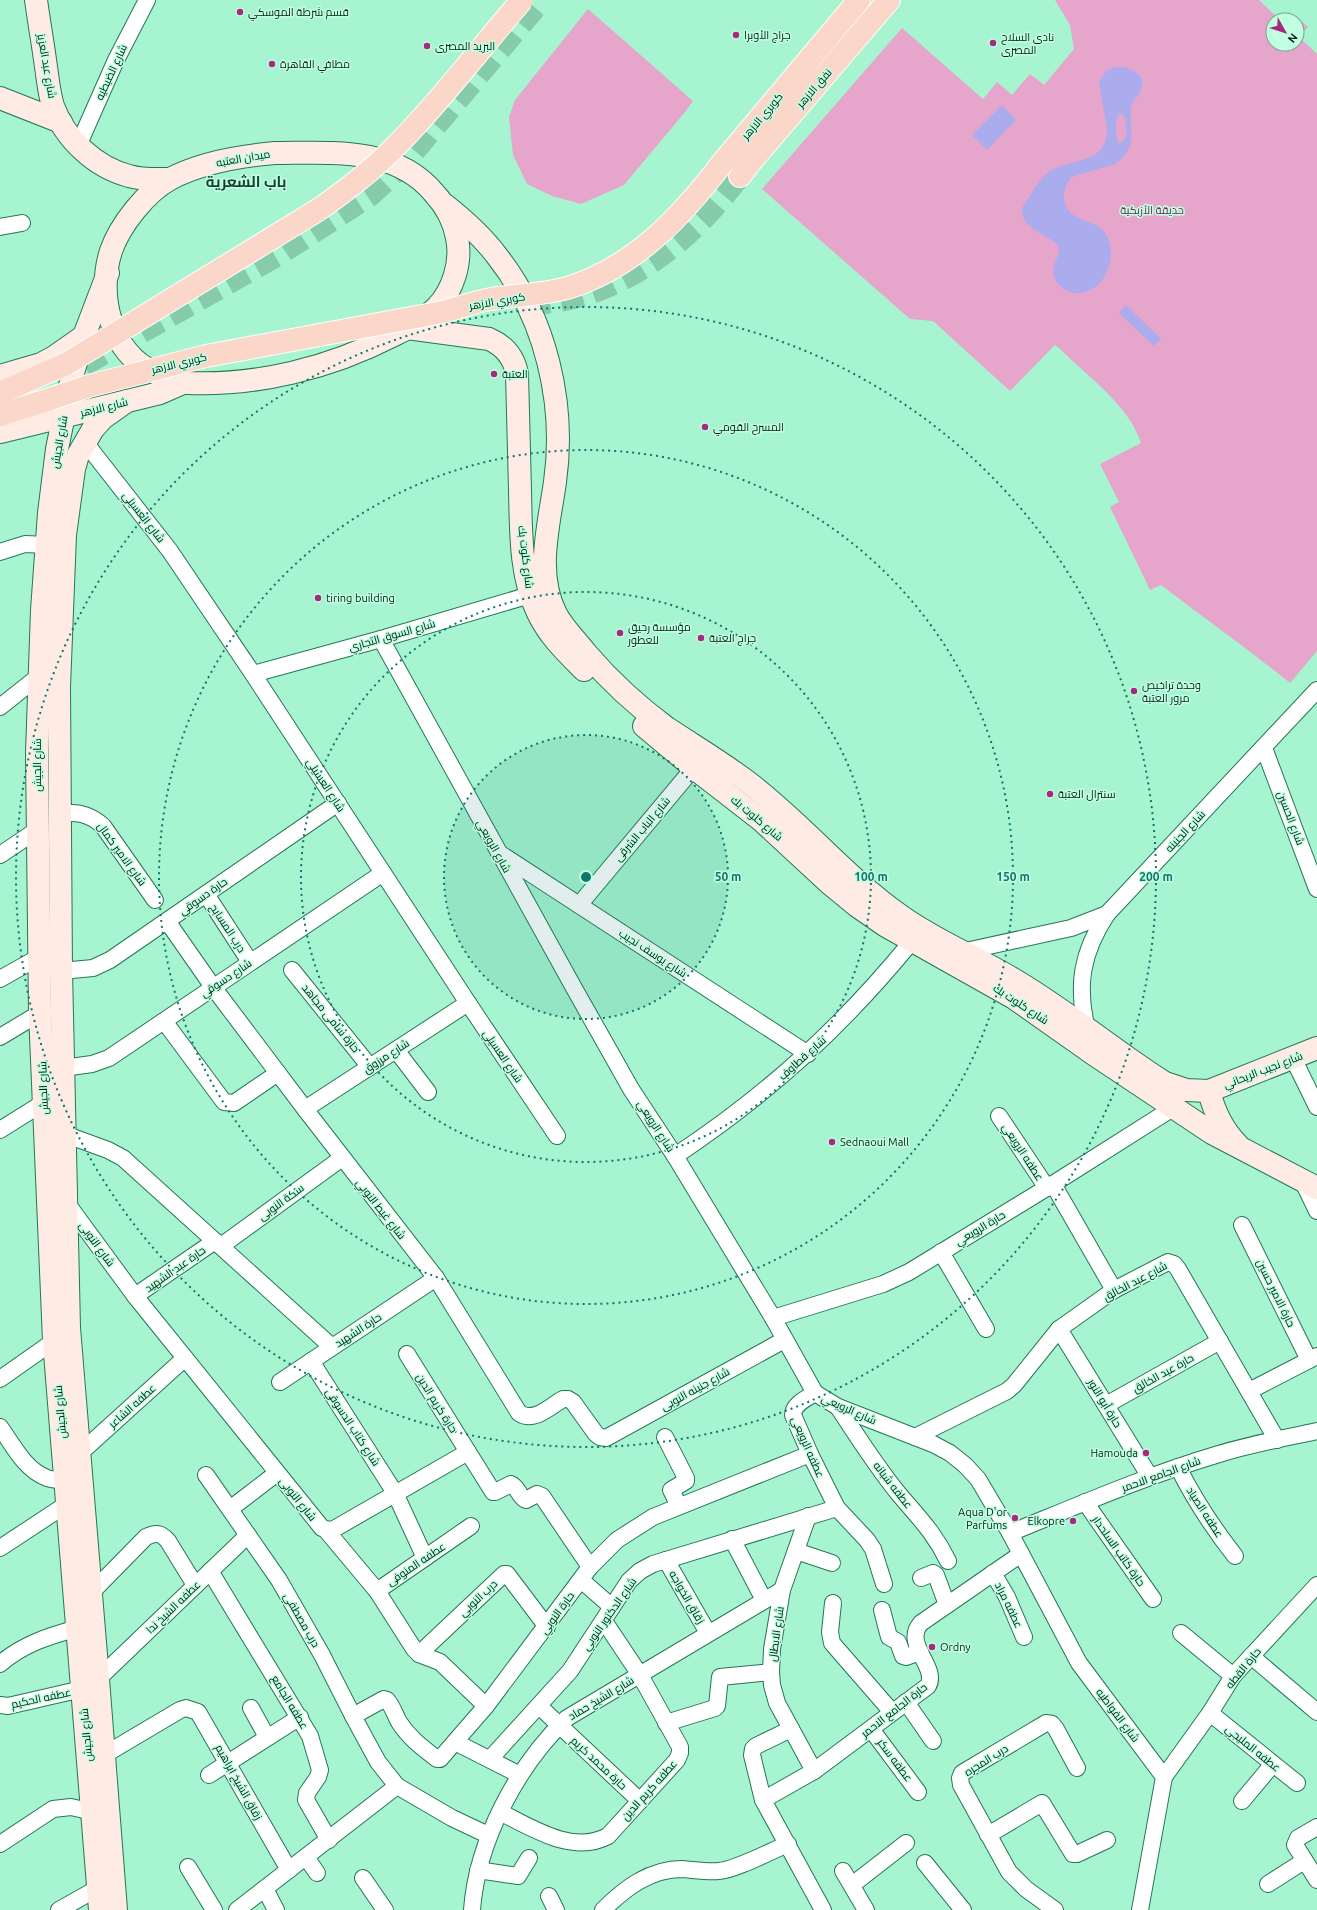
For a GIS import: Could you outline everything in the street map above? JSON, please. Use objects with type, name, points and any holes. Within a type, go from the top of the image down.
[{"type":"main road","name":"شارع عبد العزيز","points":[[36,0],[49,90],[61,122],[78,146],[93,159],[110,170],[149,180],[169,179]]},
{"type":"main road","points":[[0,392],[66,364],[318,210],[344,192],[391,151],[412,129],[522,0]]},
{"type":"main road","name":"كوبري الازهر","points":[[0,415],[89,386],[206,356],[438,313],[480,301],[546,292],[587,281],[626,260],[646,247],[688,206],[859,0]]},
{"type":"main road","name":"نفق الازهر","points":[[740,176],[889,0]]},
{"type":"main road","points":[[0,98],[61,122]]},
{"type":"main road","name":"ميدان العتبه","points":[[344,152],[381,159],[413,173],[426,182],[444,205],[454,223],[458,244],[458,260],[454,277],[448,292],[438,306],[425,318],[348,356],[304,369],[250,379],[183,383],[165,378],[148,370],[132,359],[122,345],[108,311],[106,294],[108,264],[124,223],[138,207],[169,179],[204,166],[254,155],[275,153],[344,152]]},
{"type":"main road","name":"شارع كلوت بك","points":[[444,205],[474,229],[499,257],[525,300],[545,349],[556,401],[558,428],[558,454],[550,507],[545,573],[548,593],[556,613],[564,627],[617,685],[664,726],[761,820],[829,883],[857,906],[886,926],[912,941],[1016,980],[1165,1083],[1186,1090],[1209,1091]]},
{"type":"main road","name":"شارع الجيش","points":[[108,274],[84,336],[63,417],[52,481],[39,676],[37,830],[40,1013],[54,1341],[78,1628],[104,1755],[116,1910]]},
{"type":"main road","name":"شارع كلوت بك","points":[[407,328],[488,339],[505,348],[515,365],[518,374],[521,530],[525,569],[530,595],[547,630],[560,646],[630,715],[700,761],[748,782],[778,806],[847,874],[873,896],[933,937],[958,959],[1173,1108],[1212,1133],[1310,1184]]},
{"type":"main road","points":[[0,376],[41,364],[54,357],[84,336]]},
{"type":"main road","name":"شارع الازهر","points":[[0,432],[160,393],[183,383]]},
{"type":"main road","name":"شارع الجيش","points":[[100,1910],[93,1812],[90,1684],[91,1593],[69,1328],[61,971],[59,687],[65,535],[74,469],[84,441],[103,418],[128,401]]},
{"type":"main road","name":"شارع نجيب الريحاني","points":[[1209,1091],[1317,1048]]},
{"type":"main road","points":[[1209,1091],[1221,1122],[1232,1139],[1242,1149]]},
{"type":"street","name":"شارع الضبطيه","points":[[78,146],[116,60],[146,0]]},
{"type":"street","points":[[0,227],[22,223]]},
{"type":"street","name":"شارع العسيلي","points":[[84,441],[170,551],[384,872],[468,1003],[557,1136]]},
{"type":"street","points":[[0,552],[25,544],[47,544]]},
{"type":"street","name":"شارع السوق التجاري","points":[[253,674],[382,639],[530,595]]},
{"type":"street","name":"شارع الرويعي","points":[[382,639],[498,852],[631,1089],[675,1156],[773,1318],[814,1393],[838,1407],[915,1436],[950,1453],[965,1465],[978,1479],[1010,1533]]},
{"type":"street","points":[[0,706],[39,676]]},
{"type":"street","name":"شارع الجنينه","points":[[958,959],[1071,928],[1108,914],[1317,690]]},
{"type":"street","name":"شارع الحسين","points":[[1264,748],[1317,889]]},
{"type":"street","name":"شارع الباب الشرقى","points":[[579,905],[700,761]]},
{"type":"street","name":"حارة دسوقي","points":[[61,971],[92,968],[110,960],[338,803]]},
{"type":"street","name":"شارع الامير كمال","points":[[60,813],[79,813],[96,820],[103,826],[155,900]]},
{"type":"street","points":[[0,855],[37,830]]},
{"type":"street","name":"شارع يوسف نجيب","points":[[498,852],[808,1054]]},
{"type":"street","name":"شارع دسوقي","points":[[63,1068],[92,1064],[109,1058],[384,872]]},
{"type":"street","name":"درب المسابح","points":[[206,894],[250,962]]},
{"type":"street","points":[[1087,1029],[1081,995],[1085,961],[1090,944],[1108,914]]},
{"type":"street","name":"شارع غيط النوبي","points":[[167,921],[213,987],[342,1158],[436,1278],[519,1413],[526,1417],[534,1417],[563,1399],[568,1399],[573,1402],[596,1434],[600,1437],[606,1438]]},
{"type":"street","name":"شارع قطاوف","points":[[675,1156],[744,1108],[808,1054],[862,1000],[912,941]]},
{"type":"street","points":[[0,980],[39,957]]},
{"type":"street","name":"حارة سامى مجاهد","points":[[292,970],[370,1067]]},
{"type":"street","name":"شارع مرزوق","points":[[305,1109],[468,1003]]},
{"type":"street","points":[[0,1036],[40,1013]]},
{"type":"street","points":[[164,1021],[224,1102],[234,1103],[278,1073]]},
{"type":"street","points":[[396,1050],[428,1092]]},
{"type":"street","points":[[1293,1058],[1317,1107]]},
{"type":"street","points":[[0,1130],[43,1103]]},
{"type":"street","name":"حارة الرويعي","points":[[773,1318],[883,1284],[909,1272],[1050,1186],[1173,1108]]},
{"type":"street","name":"عطفه الرويعي","points":[[999,1116],[1050,1186],[1114,1290]]},
{"type":"street","points":[[64,1134],[108,1150],[123,1158],[332,1347]]},
{"type":"street","name":"سكة النوبى","points":[[218,1244],[342,1158]]},
{"type":"street","points":[[1310,1184],[1317,1211]]},
{"type":"street","name":"شارع النوبى","points":[[66,1202],[135,1296],[322,1528],[326,1530],[334,1529],[468,1452]]},
{"type":"street","name":"حارة الامير حسين","points":[[1242,1225],[1313,1358]]},
{"type":"street","name":"حارة عبد الشهيد","points":[[135,1296],[218,1244]]},
{"type":"street","points":[[941,1252],[986,1329]]},
{"type":"street","name":"شارع عبد الخالق","points":[[915,1436],[1007,1391],[1014,1385],[1059,1329],[1114,1290],[1168,1262],[1174,1264],[1278,1440]]},
{"type":"street","name":"حارة الشهيد","points":[[280,1382],[436,1278]]},
{"type":"street","name":"حارة أبو النور","points":[[1059,1329],[1150,1477]]},
{"type":"street","name":"شارع جنينه النوبى","points":[[606,1438],[784,1340]]},
{"type":"street","points":[[0,1379],[54,1341]]},
{"type":"street","name":"حارة عبد الخالق","points":[[1106,1405],[1220,1341]]},
{"type":"street","name":"حارة كريم الدين","points":[[407,1354],[468,1452]]},
{"type":"street","name":"عطفه الشاعر","points":[[79,1454],[185,1358]]},
{"type":"street","points":[[1248,1391],[1313,1358]]},
{"type":"street","name":"شارع كتاب الدسوقي","points":[[311,1361],[395,1493],[425,1558]]},
{"type":"street","name":"عطفه الرويعي","points":[[814,1393],[796,1406],[793,1410],[793,1415],[810,1454],[837,1508],[867,1540],[873,1549],[884,1584]]},
{"type":"street","name":"عطفه شبانه","points":[[838,1407],[862,1445],[897,1492],[938,1541],[948,1561]]},
{"type":"street","points":[[0,1427],[23,1460],[33,1471],[47,1478],[66,1481]]},
{"type":"street","name":"شارع الجامع الاحمر","points":[[1010,1533],[1085,1502],[1178,1467],[1221,1453],[1317,1431]]},
{"type":"street","points":[[665,1437],[686,1478],[686,1481],[671,1490],[679,1506]]},
{"type":"street","points":[[468,1452],[493,1492],[511,1484],[514,1485],[523,1499],[526,1500],[537,1494],[542,1496],[590,1567]]},
{"type":"street","name":"حارة النوبي","points":[[352,1716],[384,1699],[390,1703],[399,1722],[409,1735],[437,1759],[440,1758],[486,1706],[590,1567],[617,1540],[635,1528],[679,1506],[810,1454]]},
{"type":"street","name":"عطفه الصياد","points":[[1178,1467],[1192,1495],[1212,1526],[1235,1556]]},
{"type":"street","points":[[230,1509],[277,1473]]},
{"type":"street","name":"درب مصطفي","points":[[206,1475],[279,1580],[318,1648],[352,1716],[378,1762],[397,1786],[452,1818],[488,1835]]},
{"type":"street","name":"حارة كاتب السلحدار","points":[[1085,1502],[1153,1599]]},
{"type":"street","points":[[0,1548],[67,1504]]},
{"type":"street","name":"شارع الدكتور النوبي","points":[[490,1759],[570,1671],[629,1581],[640,1571],[653,1564],[837,1508]]},
{"type":"street","name":"شارع الابطال","points":[[808,1516],[782,1590],[772,1649],[771,1672],[772,1685],[777,1703],[814,1771]]},
{"type":"street","name":"عطفه المنوفى","points":[[419,1654],[410,1644],[377,1591],[471,1526]]},
{"type":"street","points":[[326,1530],[377,1591]]},
{"type":"street","points":[[91,1593],[146,1537],[154,1533],[162,1534],[168,1541],[195,1585]]},
{"type":"street","name":"شارع الفواطيه","points":[[1010,1533],[1079,1663],[1164,1777]]},
{"type":"street","name":"عطفه الشيخ ندا","points":[[90,1684],[248,1535]]},
{"type":"street","points":[[732,1540],[764,1600]]},
{"type":"street","points":[[796,1550],[832,1563]]},
{"type":"street","name":"حارة الجامع الاحمر","points":[[764,1800],[814,1771],[928,1686],[930,1677],[914,1637],[916,1629],[947,1605],[1021,1554]]},
{"type":"street","name":"زقاق الخواجه","points":[[666,1560],[708,1634]]},
{"type":"street","name":"عطفه الجامع","points":[[210,1571],[300,1717],[312,1743],[320,1770],[318,1777],[307,1793],[306,1800],[329,1840]]},
{"type":"street","name":"عطفه مراد","points":[[993,1573],[1007,1597],[1024,1637]]},
{"type":"street","name":"درب النوبي","points":[[419,1654],[504,1574],[507,1574],[547,1626]]},
{"type":"street","points":[[921,1578],[933,1574],[936,1575],[947,1605]]},
{"type":"street","name":"عطفه كريم الدين","points":[[500,1812],[550,1837],[595,1843],[608,1836],[677,1760],[680,1753],[680,1747],[608,1614],[581,1580]]},
{"type":"street","name":"شارع الشيخ حماد","points":[[472,1910],[478,1870],[488,1835],[520,1775],[538,1749],[559,1725],[566,1718],[782,1590]]},
{"type":"street","name":"حارة القطه","points":[[1164,1777],[1210,1713],[1233,1676],[1251,1656],[1314,1596]]},
{"type":"street","points":[[833,1603],[830,1632],[832,1643],[892,1712]]},
{"type":"street","points":[[882,1610],[889,1637],[898,1643],[903,1656],[906,1657],[920,1652]]},
{"type":"street","points":[[0,1664],[12,1653],[42,1638],[78,1628]]},
{"type":"street","points":[[1181,1633],[1233,1676]]},
{"type":"street","points":[[419,1654],[440,1662],[486,1706]]},
{"type":"street","points":[[1251,1656],[1317,1712]]},
{"type":"street","points":[[666,1722],[715,1708],[720,1677],[771,1672]]},
{"type":"street","name":"عطفه الحكيم","points":[[0,1705],[8,1706],[90,1684]]},
{"type":"street","points":[[906,1702],[933,1741]]},
{"type":"street","name":"حارة محمد كريم","points":[[539,1706],[640,1801]]},
{"type":"street","name":"زقاق الشيخ ابراهيم","points":[[104,1755],[180,1710],[186,1708],[198,1712],[289,1870]]},
{"type":"street","points":[[251,1708],[267,1737]]},
{"type":"street","name":"عطفه المليجي","points":[[1210,1713],[1297,1783]]},
{"type":"street","points":[[209,1775],[300,1717]]},
{"type":"street","name":"درب المجره","points":[[1055,1910],[1017,1881],[1003,1862],[961,1785],[960,1778],[962,1774],[1046,1723],[1052,1724],[1056,1729],[1077,1768]]},
{"type":"street","points":[[791,1729],[756,1746],[753,1749],[752,1755],[764,1800],[788,1844],[820,1909]]},
{"type":"street","name":"عطفه سكر","points":[[871,1729],[918,1792]]},
{"type":"street","points":[[455,1742],[520,1775]]},
{"type":"street","points":[[1242,1801],[1273,1764]]},
{"type":"street","points":[[1140,1910],[1164,1777]]},
{"type":"street","points":[[237,1910],[397,1786]]},
{"type":"street","points":[[988,1835],[1042,1803],[1071,1852],[1077,1854],[1107,1840]]},
{"type":"street","points":[[0,1844],[53,1809],[71,1807],[93,1812]]},
{"type":"street","points":[[1317,1827],[1298,1838],[1295,1845],[1317,1880]]},
{"type":"street","points":[[852,1885],[906,1843]]},
{"type":"street","points":[[603,1910],[624,1890],[641,1879],[660,1872],[681,1869],[720,1872],[788,1844]]},
{"type":"street","points":[[306,1857],[317,1873]]},
{"type":"street","points":[[478,1870],[518,1876],[530,1858]]},
{"type":"street","points":[[1268,1884],[1304,1861]]},
{"type":"street","points":[[925,1863],[963,1910]]},
{"type":"street","points":[[188,1867],[214,1910]]},
{"type":"street","points":[[843,1871],[866,1910]]},
{"type":"street","points":[[363,1878],[386,1910]]},
{"type":"street","points":[[58,1910],[98,1888]]},
{"type":"street","points":[[265,1889],[276,1910]]},
{"type":"green space","name":"حديقة الأزبكية","points":[[1055,0],[1259,0],[1272,12],[1265,12],[1265,52],[1305,52],[1305,43],[1317,54],[1317,651],[1290,683],[1161,585],[1150,590],[1110,507],[1119,502],[1100,464],[1141,443],[1127,416],[1095,381],[1055,345],[1010,391],[933,321],[910,319],[762,189],[902,28],[983,99],[997,82],[1012,95],[1030,74],[1044,85],[1074,49],[1070,25]]},
{"type":"green space","points":[[588,9],[693,101],[624,185],[581,204],[552,196],[527,184],[513,155],[509,117],[515,100]]},
{"type":"water","points":[[1122,67],[1133,70],[1140,76],[1142,86],[1140,92],[1133,101],[1131,108],[1131,139],[1127,152],[1115,164],[1071,177],[1065,188],[1064,200],[1067,208],[1075,216],[1096,225],[1101,229],[1105,233],[1111,251],[1107,271],[1102,280],[1087,292],[1077,293],[1067,291],[1056,281],[1053,271],[1059,251],[1058,246],[1053,241],[1028,225],[1022,214],[1023,206],[1039,182],[1050,171],[1087,159],[1095,155],[1101,149],[1105,141],[1107,129],[1099,82],[1107,70]],"holes":[[[1120,114],[1124,116],[1126,123],[1126,135],[1120,143],[1117,139],[1116,123]]]},
{"type":"water","points":[[1002,105],[1016,120],[987,150],[972,135]]},
{"type":"water","points":[[1126,305],[1161,339],[1154,346],[1119,313]]},
{"type":"tunnel","points":[[84,365],[280,254],[371,195],[402,166],[542,0]]},
{"type":"tunnel","points":[[528,304],[561,301],[592,293],[621,281],[648,265],[674,246],[698,224],[720,201],[740,176]]},
{"type":"place","name":"قسم شرطة الموسكي","points":[[240,12]]},
{"type":"place","name":"جراج الأوبرا","points":[[736,35]]},
{"type":"place","name":"نادى السلاح المصرى","points":[[993,43]]},
{"type":"place","name":"البريد المصرى","points":[[427,46]]},
{"type":"place","name":"مطافي القاهرة","points":[[272,64]]},
{"type":"place","name":"العتبة","points":[[494,374]]},
{"type":"place","name":"المسرح القومي","points":[[705,427]]},
{"type":"place","name":"tiring building","points":[[318,598]]},
{"type":"place","name":"مؤسسة رحيق للعطور","points":[[620,633]]},
{"type":"place","name":"جراج العتبة","points":[[701,638]]},
{"type":"place","name":"وحدة تراخيص مرور العتبة","points":[[1134,691]]},
{"type":"place","name":"سنترال العتبة","points":[[1050,794]]},
{"type":"place","name":"Sednaoui Mall","points":[[832,1142]]},
{"type":"place","name":"Hamouda","points":[[1146,1453]]},
{"type":"place","name":"Aqua D'or Parfums","points":[[1015,1518]]},
{"type":"place","name":"Elkopre","points":[[1073,1521]]},
{"type":"place","name":"Ordny","points":[[932,1647]]},
{"type":"district","name":"باب الشعرية","points":[[246,182]]}]
